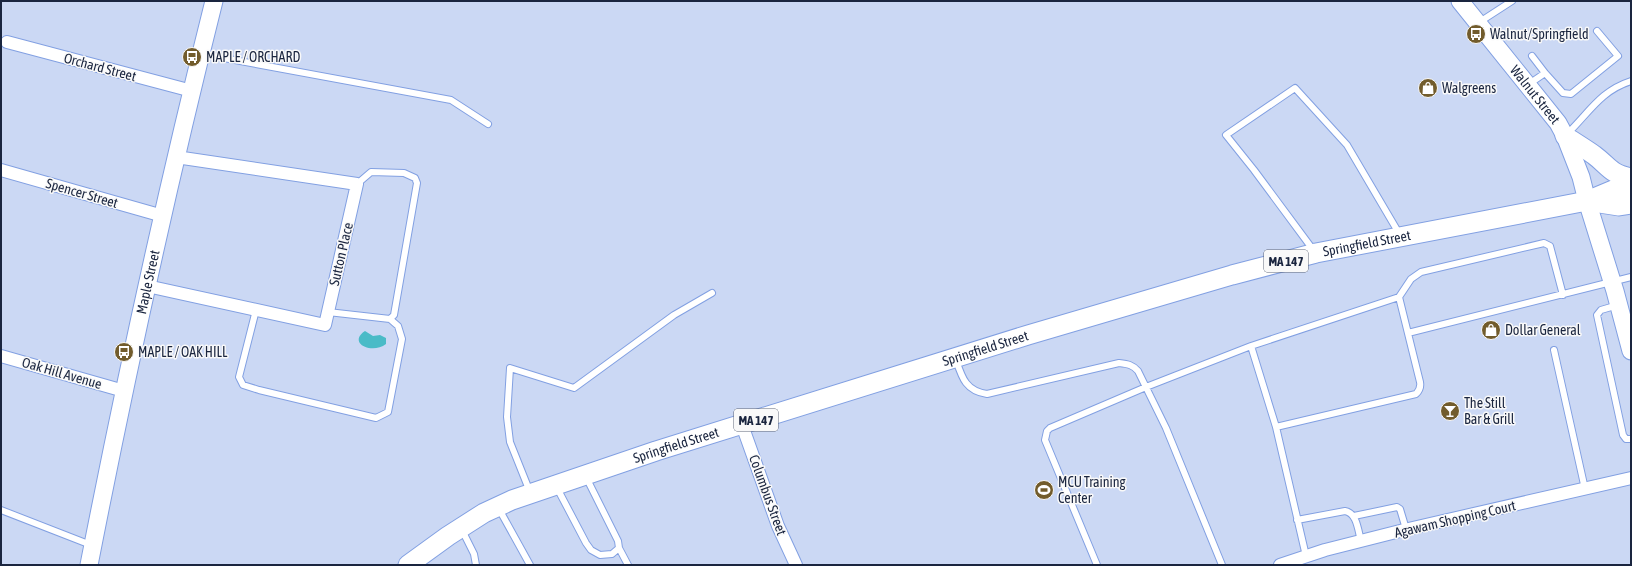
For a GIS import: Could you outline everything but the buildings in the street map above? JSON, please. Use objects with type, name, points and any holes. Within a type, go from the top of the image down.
[{"type":"main road","name":"Maple Street","points":[[89,565],[147,286],[200,54],[214,1]]},
{"type":"main road","name":"Walnut Street","points":[[1460,1],[1558,123],[1565,136],[1581,177],[1587,201],[1613,282],[1631,351]]},
{"type":"main road","points":[[1565,136],[1595,156],[1609,169],[1620,175],[1631,178]]},
{"type":"main road","name":"Springfield Street","points":[[408,565],[484,513],[530,494],[585,475],[1028,334],[1182,289],[1316,253],[1587,201],[1618,188],[1631,186]]},
{"type":"main road","name":"Springfield Street","points":[[1587,201],[1619,206],[1631,204]]},
{"type":"street","name":"Orchard Street","points":[[7,42],[192,91]]},
{"type":"street","points":[[176,157],[357,184]]},
{"type":"street","name":"Spencer Street","points":[[1,170],[163,216]]},
{"type":"street","name":"Sutton Place","points":[[147,286],[325,325],[357,184]]},
{"type":"street","name":"Oak Hill Avenue","points":[[1,356],[124,391]]},
{"type":"street","name":"Columbus Street","points":[[742,425],[778,526],[796,565]]},
{"type":"street","name":"Agawam Shopping Court","points":[[1280,565],[1306,556],[1406,529],[1631,478]]},
{"type":"lane","points":[[1478,23],[1512,1]]},
{"type":"lane","points":[[1532,56],[1563,93],[1571,94],[1618,56],[1597,31]]},
{"type":"lane","points":[[200,54],[451,100],[488,124]]},
{"type":"lane","points":[[1527,85],[1545,72]]},
{"type":"lane","points":[[1565,136],[1598,99],[1612,89],[1631,81]]},
{"type":"lane","points":[[1316,253],[1226,135],[1295,88],[1347,145],[1401,236]]},
{"type":"lane","points":[[357,184],[370,172],[404,173],[415,178],[417,183],[394,315],[390,319]]},
{"type":"lane","points":[[1097,565],[1045,440],[1046,431],[1050,428],[1146,387],[1251,346],[1399,297],[1411,279],[1421,272],[1544,243],[1550,246],[1563,295]]},
{"type":"lane","points":[[1408,334],[1631,277]]},
{"type":"lane","points":[[530,494],[510,442],[507,417],[510,368],[574,388],[674,315],[712,293]]},
{"type":"lane","points":[[1276,427],[1416,394],[1421,386],[1399,297]]},
{"type":"lane","points":[[1619,305],[1601,310],[1597,315],[1623,435],[1626,439],[1631,439]]},
{"type":"lane","points":[[256,310],[239,377],[243,384],[259,390],[376,418],[388,412],[402,339],[398,326],[390,319],[328,312]]},
{"type":"lane","points":[[1251,346],[1276,427],[1306,556]]},
{"type":"lane","points":[[1554,350],[1585,489]]},
{"type":"lane","points":[[955,358],[963,380],[970,388],[987,394],[1120,363],[1128,364],[1134,367],[1146,387],[1166,428],[1222,565]]},
{"type":"lane","points":[[585,475],[618,541],[619,548],[628,565]]},
{"type":"lane","points":[[556,485],[591,550],[600,555],[612,554],[619,548]]},
{"type":"lane","points":[[498,506],[530,565]]},
{"type":"lane","points":[[1354,516],[1397,507],[1400,509],[1406,529]]},
{"type":"lane","points":[[1,510],[93,546]]},
{"type":"lane","points":[[1297,520],[1345,511],[1350,512],[1354,516],[1361,541]]},
{"type":"lane","points":[[461,528],[474,554],[476,565]]},
{"type":"shaded area","points":[[365,331],[373,336],[380,335],[386,338],[386,344],[374,348],[364,346],[359,340],[360,335]]},
{"type":"place","name":"Walnut/Springfield","points":[[1476,34]]},
{"type":"place","name":"MAPLE / ORCHARD","points":[[192,57]]},
{"type":"place","name":"Walgreens","points":[[1428,88]]},
{"type":"place","name":"Dollar General","points":[[1491,330]]},
{"type":"place","name":"MAPLE / OAK HILL","points":[[124,352]]},
{"type":"place","name":"The Still Bar & Grill","points":[[1450,411]]},
{"type":"place","name":"MCU Training Center","points":[[1044,490]]}]
